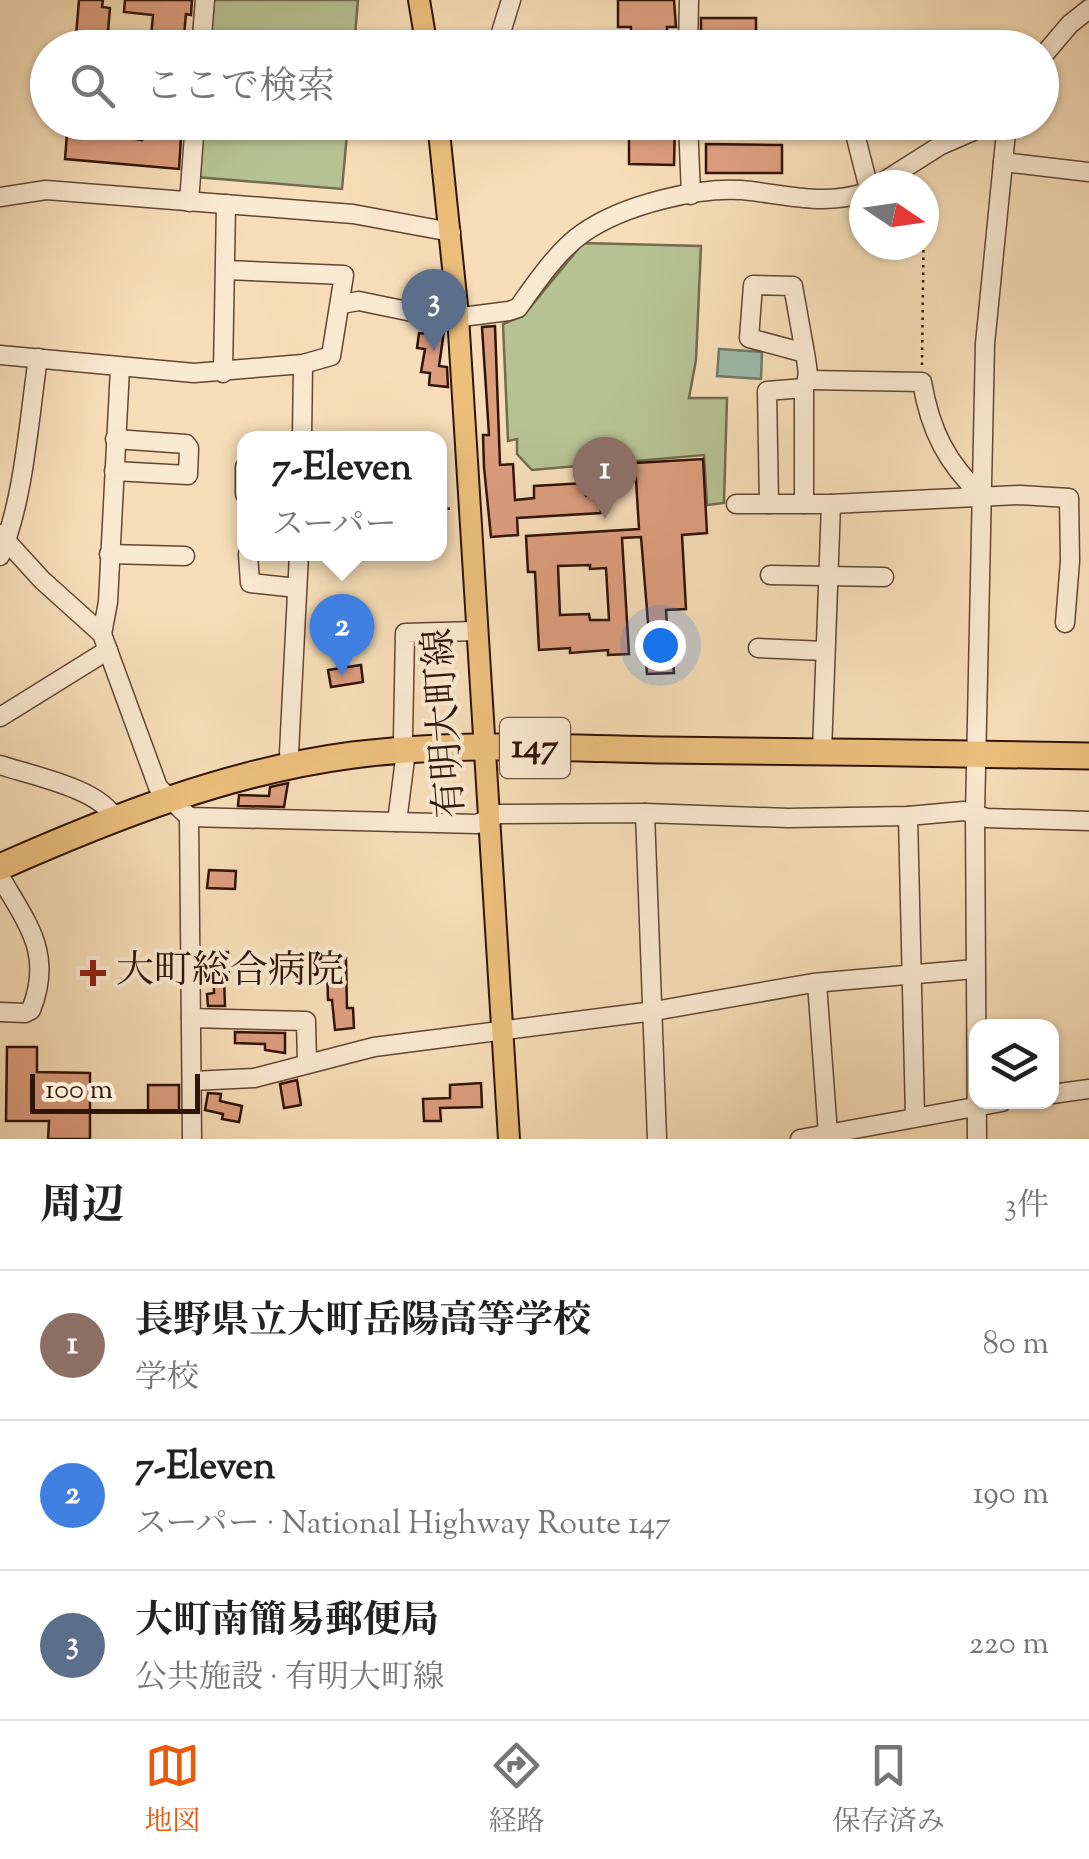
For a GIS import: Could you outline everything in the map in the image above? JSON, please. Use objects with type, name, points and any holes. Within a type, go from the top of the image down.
[{"type":"highway","name":"147","points":[[0,852],[164,792],[289,754],[483,739],[976,747],[1089,756]]},
{"type":"highway","name":"147","points":[[976,747],[1089,742]]},
{"type":"highway","name":"147","points":[[164,792],[404,744]]},
{"type":"highway","name":"147","points":[[0,867],[111,812]]},
{"type":"main road","points":[[420,0],[424,30]]},
{"type":"main road","name":"有明大町線","points":[[440,140],[458,316],[509,1139]]},
{"type":"street","points":[[202,30],[205,0]]},
{"type":"street","points":[[503,30],[511,0]]},
{"type":"street","points":[[688,30],[689,0]]},
{"type":"street","points":[[1059,37],[1089,9]]},
{"type":"street","points":[[189,202],[194,140]]},
{"type":"street","points":[[689,140],[691,195]]},
{"type":"street","points":[[857,140],[864,170]]},
{"type":"street","points":[[902,170],[953,140]]},
{"type":"street","points":[[975,1019],[974,815],[985,344],[1005,140]]},
{"type":"street","points":[[1003,162],[1089,172]]},
{"type":"street","points":[[0,197],[46,190],[353,214],[452,232]]},
{"type":"street","points":[[341,304],[359,301],[446,319],[518,308],[579,236],[606,219],[656,202],[748,191],[800,200],[849,198]]},
{"type":"street","points":[[223,373],[226,204]]},
{"type":"street","points":[[0,355],[120,368],[223,373],[304,364],[331,356],[344,276],[226,270]]},
{"type":"street","points":[[804,504],[805,353]]},
{"type":"street","points":[[38,358],[2,543],[105,642],[164,792],[189,817],[477,824],[498,814],[645,813],[788,818],[964,811],[974,815],[1089,820]]},
{"type":"street","points":[[302,431],[304,364]]},
{"type":"street","points":[[105,642],[120,368]]},
{"type":"street","points":[[769,504],[768,391],[806,384],[922,382],[928,416],[958,474],[983,497]]},
{"type":"street","points":[[114,472],[188,475],[190,448],[186,444],[116,439]]},
{"type":"street","points":[[736,504],[831,504],[1020,494],[1068,498],[1080,529],[1065,623]]},
{"type":"street","points":[[822,744],[831,504]]},
{"type":"street","points":[[110,554],[185,556]]},
{"type":"street","points":[[248,561],[250,583],[297,588]]},
{"type":"street","points":[[289,754],[298,561]]},
{"type":"street","points":[[770,575],[884,577]]},
{"type":"street","points":[[397,822],[404,744],[405,632],[476,630]]},
{"type":"street","points":[[0,717],[105,642]]},
{"type":"street","points":[[758,648],[825,650]]},
{"type":"street","points":[[0,765],[89,795],[111,812]]},
{"type":"street","points":[[645,813],[658,1139]]},
{"type":"street","points":[[908,816],[915,1118]]},
{"type":"street","points":[[189,817],[192,1139]]},
{"type":"street","points":[[0,876],[38,940],[38,975],[31,1010],[0,1012]]},
{"type":"street","points":[[192,1081],[254,1078],[374,1046],[654,1011],[816,983],[976,968]]},
{"type":"street","points":[[816,983],[828,1134]]},
{"type":"street","points":[[191,1018],[306,1022],[307,1064]]},
{"type":"street","points":[[1059,1093],[1089,1088]]},
{"type":"street","points":[[800,1139],[969,1107]]},
{"type":"street","points":[[974,1109],[977,1139]]},
{"type":"path","points":[[922,382],[923,260]]},
{"type":"green space","points":[[211,0],[358,0],[355,30],[208,30]]},
{"type":"green space","points":[[199,140],[346,140],[342,189],[196,177]]},
{"type":"green space","points":[[583,243],[701,246],[696,360],[689,398],[727,398],[724,503],[707,505],[704,455],[532,470],[517,454],[517,439],[508,441],[503,324],[523,316]]},
{"type":"shaded area","points":[[719,349],[762,352],[761,379],[717,376]]},
{"type":"building","points":[[79,0],[103,0],[102,7],[110,8],[108,30],[76,30]]},
{"type":"building","points":[[125,0],[192,0],[184,30],[152,30],[153,15],[124,12]]},
{"type":"building","points":[[618,0],[674,0],[676,27],[618,27]]},
{"type":"building","points":[[701,18],[756,18],[756,30],[701,30]]},
{"type":"building","points":[[67,140],[181,140],[179,169],[65,159]]},
{"type":"building","points":[[629,140],[675,140],[674,165],[629,164]]},
{"type":"building","points":[[706,144],[782,145],[782,173],[706,173]]},
{"type":"building","points":[[495,326],[500,465],[513,464],[515,500],[534,498],[534,486],[585,483],[586,496],[600,495],[601,513],[517,518],[518,535],[491,537],[484,467],[483,435],[489,435],[482,327]]},
{"type":"building","points":[[430,328],[444,331],[439,366],[447,367],[448,387],[429,385],[430,373],[421,372],[425,349],[417,348],[419,333],[429,334]]},
{"type":"building","points":[[703,459],[707,533],[682,535],[686,609],[666,610],[669,658],[673,658],[674,673],[647,674],[646,660],[651,659],[641,537],[622,538],[629,654],[608,655],[608,650],[570,653],[570,648],[539,650],[535,572],[528,572],[526,536],[639,529],[635,463]],"holes":[[[590,565],[590,569],[606,568],[609,620],[590,620],[589,614],[560,615],[558,566]]]},
{"type":"building","points":[[361,665],[363,682],[331,687],[328,670]]},
{"type":"building","points":[[288,783],[284,807],[238,806],[239,795],[269,796],[270,787]]},
{"type":"building","points":[[209,870],[236,871],[235,889],[207,888]]},
{"type":"building","points":[[213,952],[228,952],[225,1006],[208,1006],[207,994],[214,993]]},
{"type":"building","points":[[336,958],[346,958],[347,1008],[353,1008],[354,1028],[335,1030],[332,1000],[328,1000],[327,964],[336,964]]},
{"type":"building","points":[[235,1032],[285,1033],[285,1053],[265,1050],[265,1044],[235,1043]]},
{"type":"building","points":[[7,1047],[37,1047],[37,1072],[90,1073],[90,1139],[48,1139],[49,1121],[6,1121]]},
{"type":"building","points":[[297,1080],[301,1105],[284,1108],[280,1084]]},
{"type":"building","points":[[481,1083],[482,1107],[440,1108],[441,1121],[424,1121],[423,1099],[450,1098],[450,1085]]},
{"type":"building","points":[[148,1085],[179,1085],[179,1111],[148,1111]]},
{"type":"building","points":[[208,1093],[221,1094],[220,1101],[242,1106],[239,1122],[205,1110]]},
{"type":"place","name":"大町南簡易郵便局","points":[[434,351]]},
{"type":"place","name":"長野県立大町岳陽高等学校","points":[[605,519]]},
{"type":"place","name":"7-Eleven","points":[[342,676]]},
{"type":"place","name":"大町総合病院","points":[[93,973]]}]
